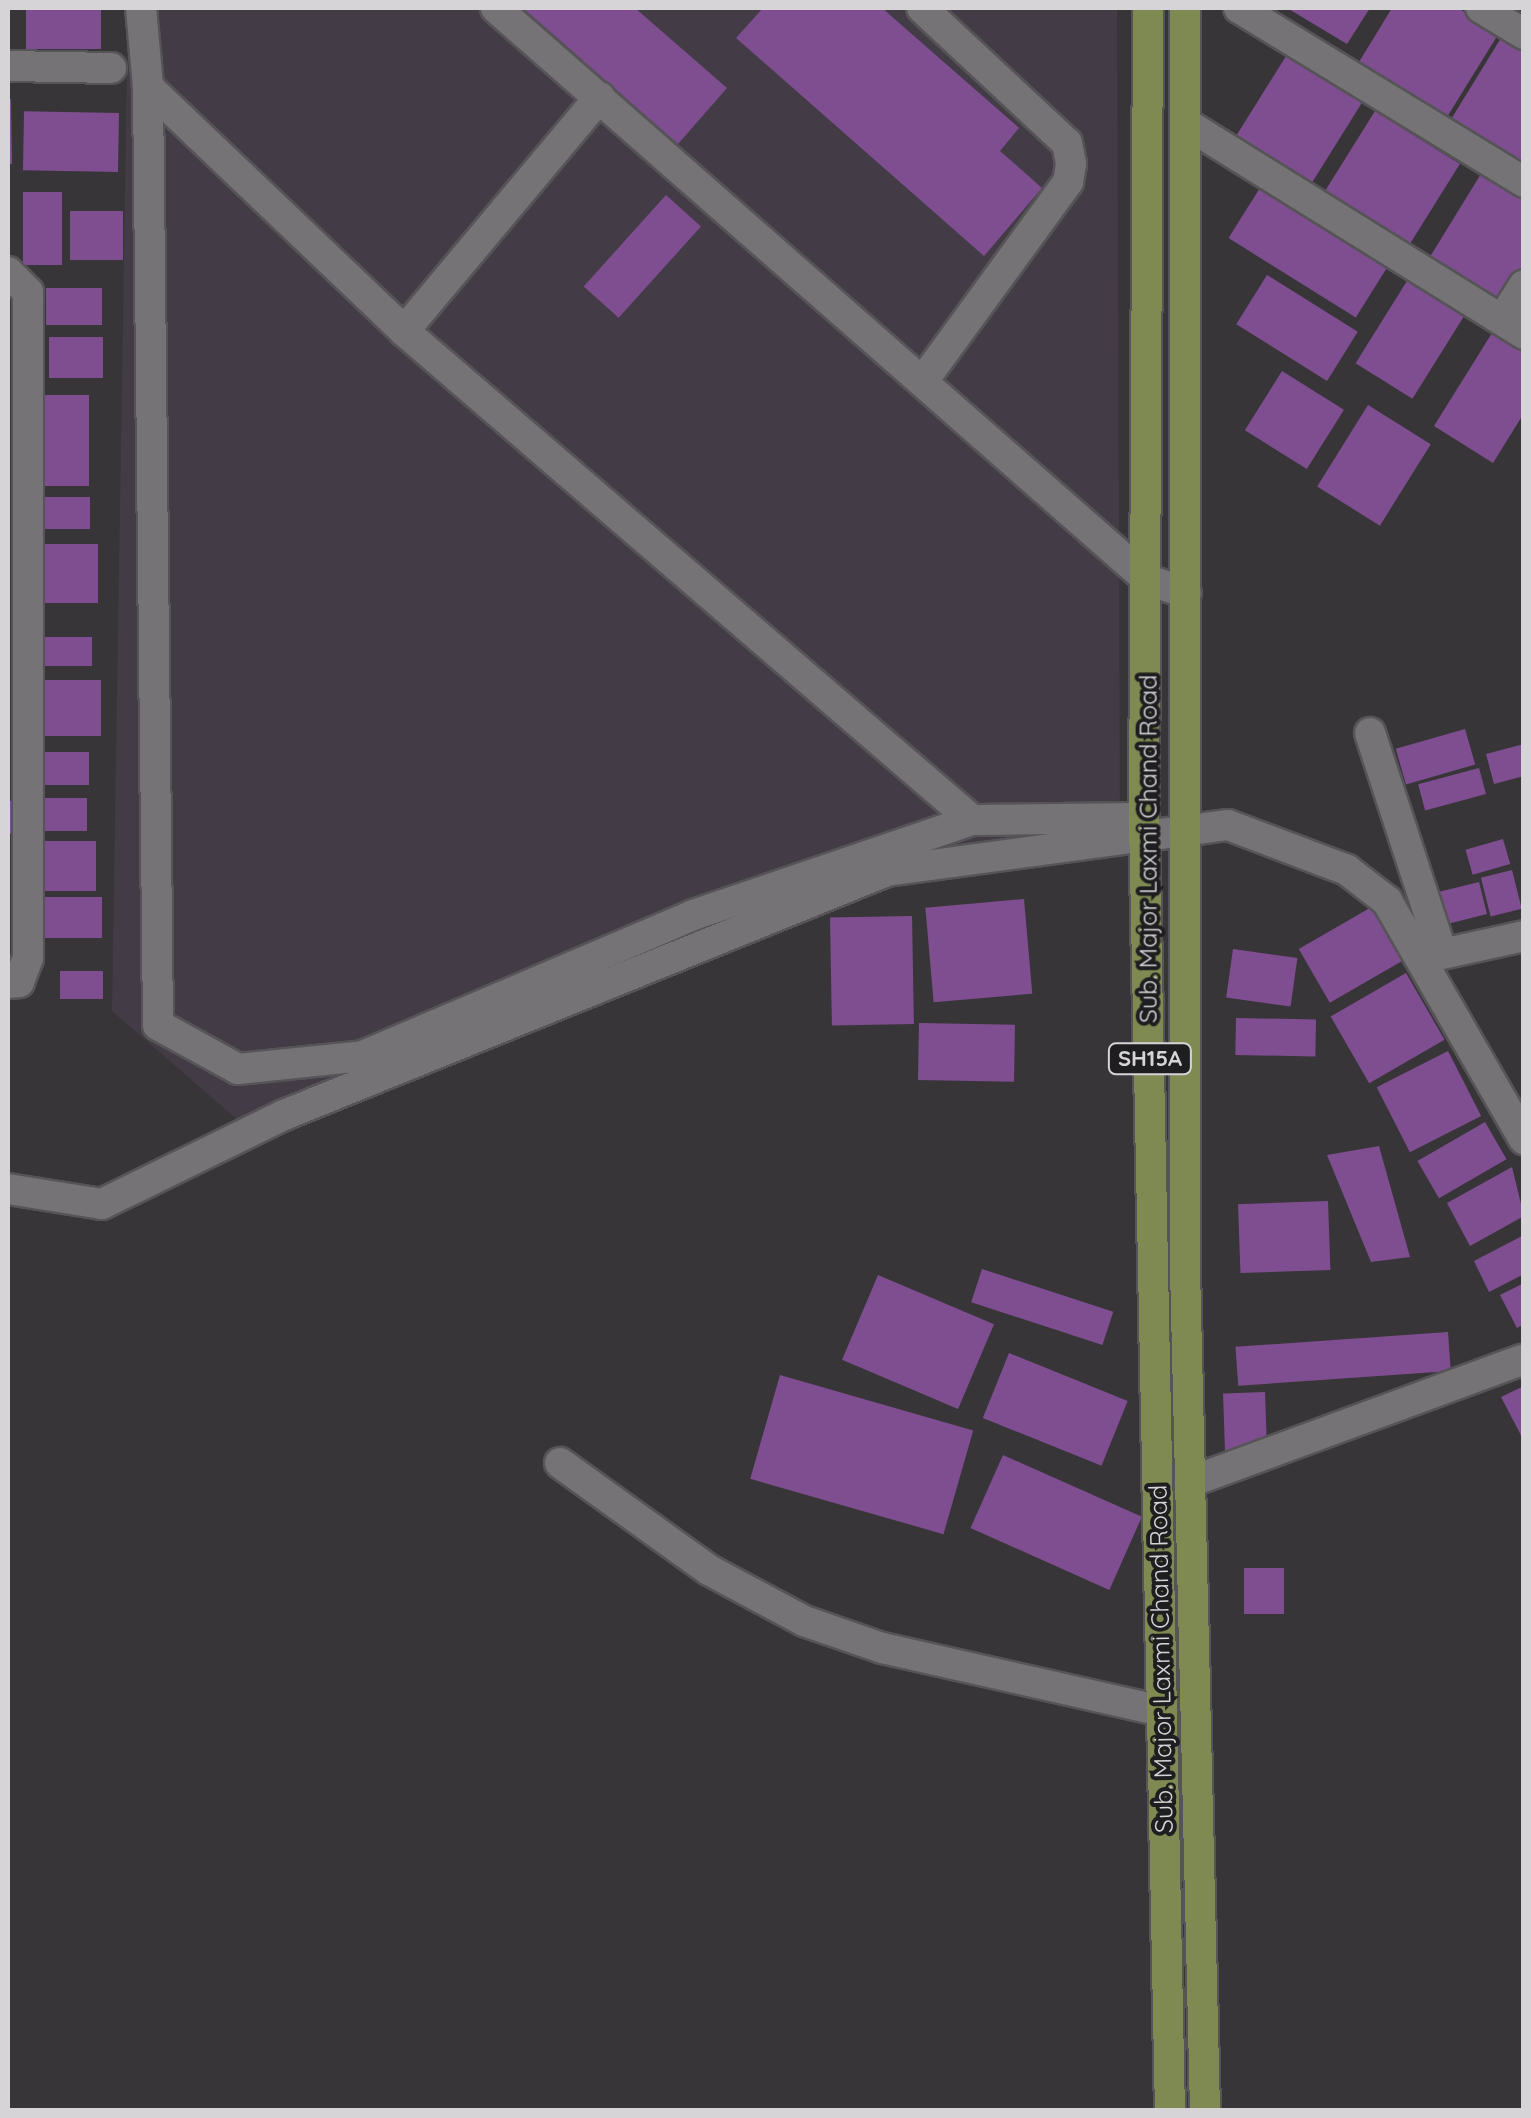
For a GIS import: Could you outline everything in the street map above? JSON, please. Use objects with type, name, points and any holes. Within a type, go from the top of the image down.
[{"type":"main road","name":"Sub. Major Laxmi Chand Road","points":[[1148,8],[1144,824],[1170,2110]]},
{"type":"main road","name":"Sub. Major Laxmi Chand Road","points":[[1184,8],[1190,1482],[1205,2110]]},
{"type":"street","points":[[141,8],[148,87],[158,1025],[238,1068],[363,1056],[693,915],[972,820],[1144,824],[1266,833],[1347,870],[1387,901],[1432,956]]},
{"type":"street","points":[[496,8],[1148,580],[1186,593]]},
{"type":"street","points":[[922,8],[1067,144],[1071,164],[1068,182],[922,380]]},
{"type":"street","points":[[1240,8],[1524,182]]},
{"type":"street","points":[[1481,8],[1524,34]]},
{"type":"street","points":[[8,66],[111,68]]},
{"type":"street","points":[[148,87],[404,330],[972,820]]},
{"type":"street","points":[[404,330],[600,97]]},
{"type":"street","points":[[1185,123],[1513,327],[1524,285]]},
{"type":"street","points":[[8,272],[28,292],[28,958],[18,982],[8,983]]},
{"type":"street","points":[[1370,733],[1432,956],[1520,1126]]},
{"type":"street","points":[[8,1189],[102,1204],[284,1115],[887,871],[1144,824]]},
{"type":"street","points":[[1432,956],[1524,936]]},
{"type":"street","points":[[1190,1482],[1521,1360]]},
{"type":"street","points":[[560,1463],[709,1570],[804,1621],[882,1648],[1162,1711]]},
{"type":"shaded area","points":[[128,8],[1117,8],[1120,833],[795,887],[483,1050],[239,1121],[112,1011]]},
{"type":"building","points":[[26,8],[101,8],[101,49],[26,49]]},
{"type":"building","points":[[523,8],[635,8],[727,88],[678,144]]},
{"type":"building","points":[[763,8],[882,8],[1019,128],[1000,151],[1042,188],[984,256],[736,38]]},
{"type":"building","points":[[1287,8],[1370,8],[1347,44]]},
{"type":"building","points":[[1392,8],[1458,8],[1499,33],[1447,117],[1359,62]]},
{"type":"building","points":[[1501,38],[1524,52],[1524,166],[1450,121]]},
{"type":"building","points":[[1288,53],[1363,100],[1310,185],[1235,138]]},
{"type":"building","points":[[11,99],[12,164],[8,164]]},
{"type":"building","points":[[24,111],[119,113],[118,172],[23,170]]},
{"type":"building","points":[[1375,111],[1460,164],[1408,246],[1324,193]]},
{"type":"building","points":[[1484,169],[1524,193],[1524,269],[1501,306],[1428,260]]},
{"type":"building","points":[[1263,183],[1390,262],[1356,318],[1229,238]]},
{"type":"building","points":[[23,192],[62,192],[62,265],[23,265]]},
{"type":"building","points":[[666,195],[701,226],[619,318],[584,286]]},
{"type":"building","points":[[70,211],[123,211],[123,260],[70,260]]},
{"type":"building","points":[[1267,275],[1358,332],[1327,381],[1236,324]]},
{"type":"building","points":[[1407,281],[1464,317],[1412,399],[1356,363]]},
{"type":"building","points":[[46,288],[102,288],[102,325],[46,325]]},
{"type":"building","points":[[1492,333],[1524,353],[1524,413],[1493,463],[1434,426]]},
{"type":"building","points":[[49,337],[103,337],[103,378],[49,378]]},
{"type":"building","points":[[1282,371],[1344,410],[1307,469],[1245,430]]},
{"type":"building","points":[[40,395],[89,395],[89,486],[40,486]]},
{"type":"building","points":[[1368,405],[1431,444],[1380,526],[1317,486]]},
{"type":"building","points":[[35,497],[90,497],[90,529],[35,529]]},
{"type":"building","points":[[37,544],[98,544],[98,603],[37,603]]},
{"type":"building","points":[[40,637],[92,637],[92,666],[40,666]]},
{"type":"building","points":[[40,680],[101,680],[101,736],[40,736]]},
{"type":"building","points":[[1465,729],[1475,765],[1406,784],[1396,749]]},
{"type":"building","points":[[1524,744],[1524,776],[1494,784],[1486,754]]},
{"type":"building","points":[[43,752],[89,752],[89,785],[43,785]]},
{"type":"building","points":[[1479,768],[1486,794],[1425,810],[1418,784]]},
{"type":"building","points":[[42,798],[87,798],[87,831],[42,831]]},
{"type":"building","points":[[8,801],[12,801],[12,834],[8,834]]},
{"type":"building","points":[[1503,839],[1510,864],[1473,875],[1466,850]]},
{"type":"building","points":[[35,841],[96,841],[96,891],[35,891]]},
{"type":"building","points":[[1512,870],[1522,909],[1491,917],[1481,878]]},
{"type":"building","points":[[1479,882],[1487,914],[1440,926],[1432,894]]},
{"type":"building","points":[[40,897],[102,897],[102,938],[40,938]]},
{"type":"building","points":[[1024,899],[1032,994],[934,1002],[925,908]]},
{"type":"building","points":[[1375,905],[1406,959],[1330,1003],[1299,949]]},
{"type":"building","points":[[912,916],[914,1024],[832,1025],[830,917]]},
{"type":"building","points":[[1233,949],[1297,958],[1291,1007],[1226,998]]},
{"type":"building","points":[[60,971],[103,971],[103,999],[60,999]]},
{"type":"building","points":[[1406,973],[1444,1040],[1369,1083],[1331,1016]]},
{"type":"building","points":[[1236,1018],[1316,1019],[1315,1056],[1235,1055]]},
{"type":"building","points":[[919,1023],[1015,1025],[1014,1082],[918,1080]]},
{"type":"building","points":[[1448,1051],[1481,1116],[1410,1152],[1377,1087]]},
{"type":"building","points":[[1485,1122],[1506,1159],[1439,1198],[1417,1161]]},
{"type":"building","points":[[1379,1146],[1410,1257],[1371,1262],[1327,1155]]},
{"type":"building","points":[[1512,1167],[1524,1216],[1470,1246],[1447,1203]]},
{"type":"building","points":[[1328,1201],[1330,1270],[1240,1273],[1238,1204]]},
{"type":"building","points":[[1524,1235],[1524,1274],[1489,1292],[1474,1261]]},
{"type":"building","points":[[982,1269],[1113,1312],[1102,1345],[971,1302]]},
{"type":"building","points":[[878,1275],[994,1324],[958,1409],[842,1360]]},
{"type":"building","points":[[1524,1283],[1524,1324],[1517,1328],[1500,1295]]},
{"type":"building","points":[[1448,1332],[1451,1371],[1238,1386],[1236,1347]]},
{"type":"building","points":[[1009,1353],[1128,1401],[1101,1466],[983,1418]]},
{"type":"building","points":[[780,1375],[973,1430],[943,1534],[750,1479]]},
{"type":"building","points":[[1524,1386],[1524,1441],[1501,1397]]},
{"type":"building","points":[[1265,1392],[1267,1451],[1225,1452],[1223,1393]]},
{"type":"building","points":[[1003,1455],[1142,1517],[1109,1590],[970,1528]]},
{"type":"building","points":[[1244,1568],[1284,1568],[1284,1614],[1244,1614]]}]
